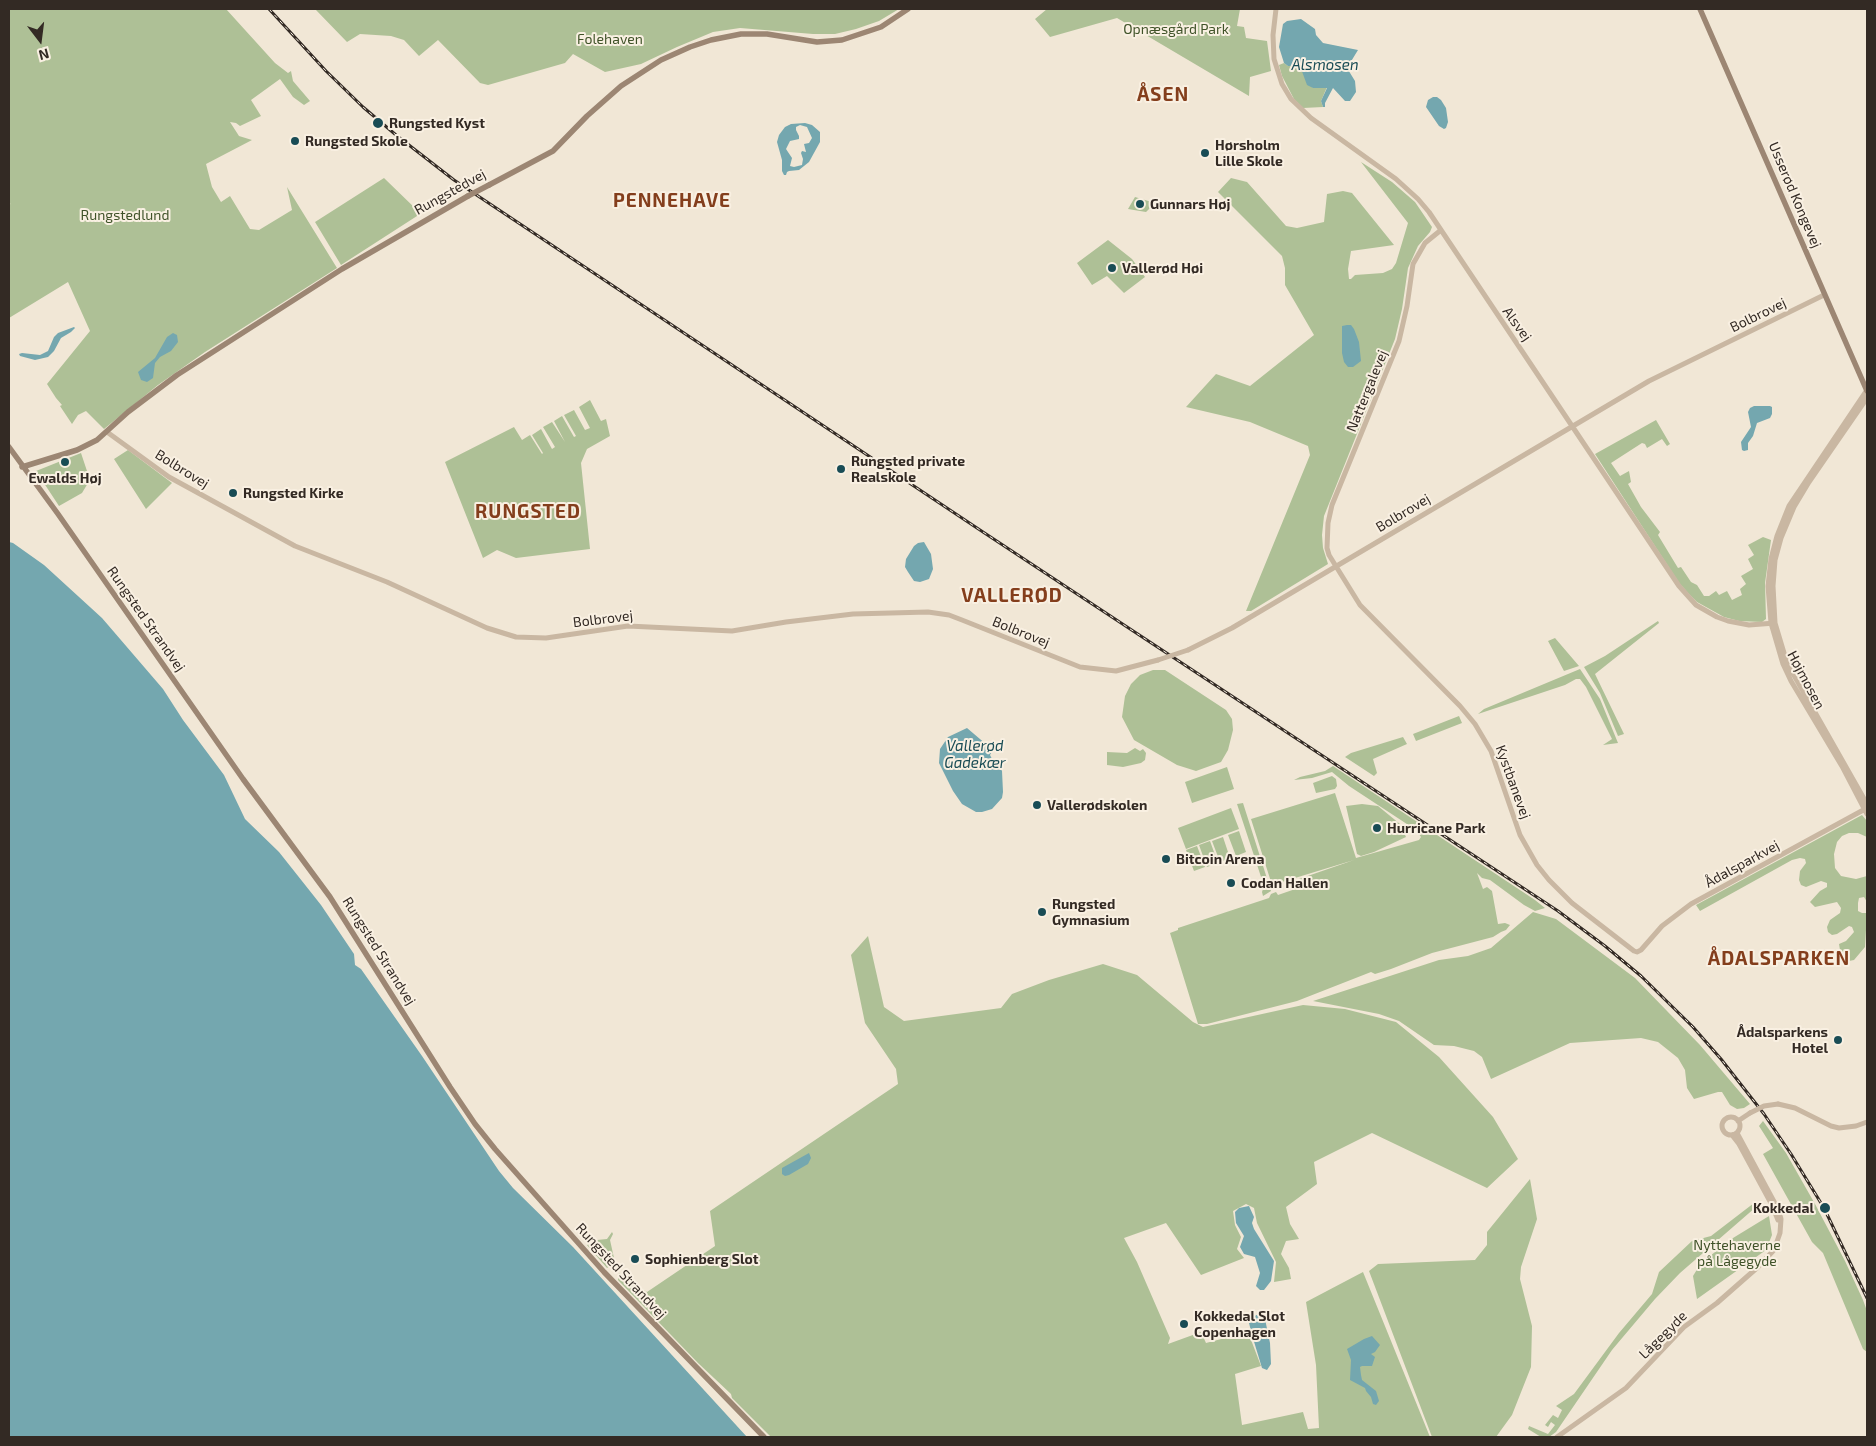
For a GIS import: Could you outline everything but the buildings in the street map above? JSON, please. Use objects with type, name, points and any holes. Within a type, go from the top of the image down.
[{"type":"main road","name":"Rungstedvej","points":[[22,467],[85,447],[177,375],[342,269],[468,196],[552,151],[592,110],[621,86],[662,60],[711,40],[741,34],[767,34],[817,42],[842,40],[881,27],[908,9]]},
{"type":"main road","name":"Usserød Kongevej","points":[[1700,9],[1867,391]]},
{"type":"main road","name":"Rungsted Strandvej","points":[[9,447],[58,514],[242,780],[330,897],[475,1124],[604,1272],[764,1437]]},
{"type":"street","name":"Alsvej","points":[[1276,9],[1273,35],[1274,59],[1279,78],[1291,99],[1311,118],[1406,188],[1428,212],[1674,579],[1688,597],[1706,612],[1728,621],[1749,625],[1773,623]]},
{"type":"street","name":"Nattergalevej","points":[[1336,566],[1329,555],[1326,542],[1332,505],[1393,359],[1403,325],[1413,264],[1425,243],[1441,230]]},
{"type":"street","name":"Bolbrovej","points":[[106,432],[169,477],[295,546],[387,582],[487,628],[516,637],[546,638],[628,626],[732,631],[853,614],[928,612],[949,615],[1080,667],[1116,671],[1188,650],[1232,628],[1657,377],[1824,295]]},
{"type":"street","name":"Højmosen","points":[[1866,811],[1843,768],[1791,681],[1779,654],[1769,603],[1769,572],[1783,519],[1806,480],[1867,391]]},
{"type":"street","name":"Højmosen","points":[[1867,398],[1809,482],[1787,522],[1774,568],[1773,602],[1773,623],[1782,652],[1794,679],[1867,804]]},
{"type":"street","name":"Kystbanevej","points":[[1336,566],[1360,605],[1460,706],[1475,724],[1491,751],[1520,835],[1545,875],[1572,903],[1637,952]]},
{"type":"street","name":"Ådalsparkvej","points":[[1637,952],[1662,926],[1691,904],[1866,811]]},
{"type":"street","points":[[1738,1120],[1764,1106],[1778,1104],[1795,1108],[1839,1128],[1856,1126],[1867,1122]]},
{"type":"street","points":[[1730,1117],[1738,1120],[1740,1127],[1735,1134],[1724,1132],[1722,1122],[1730,1117]]},
{"type":"street","name":"Lågegyde","points":[[1557,1437],[1604,1405],[1632,1382],[1687,1324],[1715,1304],[1765,1261],[1774,1250],[1779,1238],[1778,1222],[1774,1209],[1735,1134]]},
{"type":"green space","name":"Rungstedlund","points":[[9,9],[226,9],[275,63],[288,73],[291,71],[293,81],[310,101],[304,105],[293,97],[280,79],[251,100],[261,116],[240,126],[230,122],[239,136],[252,140],[206,164],[212,187],[221,202],[230,196],[250,229],[259,230],[292,210],[287,187],[337,268],[205,352],[158,385],[104,429],[86,411],[78,415],[72,424],[60,406],[62,405],[47,384],[90,331],[68,282],[9,318],[9,206],[11,203],[9,205]]},
{"type":"green space","name":"Folehaven","points":[[315,9],[899,9],[879,21],[835,34],[740,28],[713,32],[641,64],[605,72],[573,54],[565,63],[488,85],[480,83],[438,40],[419,56],[404,40],[391,36],[360,34],[347,42]]},
{"type":"green space","name":"Opnæsgård Park","points":[[1047,9],[1240,9],[1237,26],[1244,27],[1246,38],[1267,41],[1271,71],[1250,77],[1249,96],[1117,18],[1050,37],[1035,19]]},
{"type":"green space","points":[[1284,63],[1288,66],[1300,65],[1313,88],[1327,87],[1321,101],[1323,107],[1303,108],[1294,99],[1282,76],[1279,65]]},
{"type":"green space","points":[[1361,162],[1392,182],[1415,202],[1432,227],[1418,246],[1408,268],[1395,339],[1324,516],[1323,548],[1328,564],[1251,611],[1246,611],[1310,455],[1308,446],[1250,422],[1186,407],[1216,374],[1250,386],[1314,335],[1285,285],[1285,268],[1282,256],[1218,192],[1231,178],[1247,182],[1286,226],[1297,228],[1324,222],[1327,194],[1343,191],[1352,193],[1394,245],[1351,251],[1348,269],[1349,279],[1355,275],[1383,273],[1392,269],[1396,263],[1408,223]]},
{"type":"green space","points":[[384,178],[418,211],[417,216],[341,265],[315,222]]},
{"type":"green space","points":[[1135,197],[1155,203],[1146,212],[1128,209]]},
{"type":"green space","points":[[1108,240],[1132,259],[1145,277],[1124,293],[1107,276],[1092,285],[1077,263]]},
{"type":"green space","points":[[590,400],[601,421],[606,419],[610,436],[587,449],[581,463],[590,549],[516,558],[497,550],[483,558],[445,462],[514,427],[522,440],[530,435],[542,454],[532,435],[541,429],[552,449],[555,447],[543,427],[552,422],[565,442],[554,421],[562,416],[574,437],[576,436],[564,415],[574,410],[585,430],[590,428],[579,407]]},
{"type":"green space","points":[[1656,420],[1670,444],[1667,446],[1662,439],[1647,448],[1642,443],[1611,463],[1620,476],[1629,471],[1631,482],[1628,484],[1641,507],[1660,532],[1658,535],[1678,568],[1681,567],[1704,596],[1709,596],[1716,591],[1719,595],[1727,591],[1732,600],[1742,595],[1740,589],[1746,584],[1741,576],[1753,569],[1748,559],[1754,555],[1748,545],[1763,537],[1771,540],[1765,583],[1766,619],[1762,622],[1739,621],[1724,617],[1697,602],[1688,593],[1679,583],[1595,454]]},
{"type":"green space","points":[[128,450],[172,483],[146,509],[114,459]]},
{"type":"green space","points":[[81,453],[89,477],[88,483],[82,493],[59,506],[36,471]]},
{"type":"green space","points":[[1658,621],[1659,623],[1595,674],[1624,734],[1618,736],[1600,693],[1584,667],[1605,656]]},
{"type":"green space","points":[[1555,638],[1579,666],[1564,671],[1548,641]]},
{"type":"green space","points":[[1580,669],[1600,699],[1618,743],[1603,745],[1612,739],[1586,687],[1580,679],[1478,714],[1484,709]]},
{"type":"green space","points":[[1153,670],[1165,670],[1226,710],[1232,719],[1233,730],[1228,750],[1221,762],[1196,771],[1177,765],[1134,740],[1122,717],[1125,696],[1131,684],[1140,675]]},
{"type":"green space","points":[[1459,716],[1462,723],[1416,741],[1413,734]]},
{"type":"green space","points":[[1403,737],[1407,744],[1373,759],[1377,773],[1374,776],[1345,757],[1351,753]]},
{"type":"green space","points":[[1135,748],[1140,751],[1143,749],[1146,753],[1145,760],[1141,763],[1123,767],[1107,765],[1107,752],[1127,753]]},
{"type":"green space","points":[[1333,766],[1545,908],[1535,911],[1477,873],[1483,889],[1487,887],[1492,891],[1498,924],[1505,923],[1510,925],[1506,930],[1493,937],[1432,953],[1375,974],[1371,972],[1297,1001],[1207,1024],[1198,1024],[1170,933],[1178,930],[1178,928],[1269,898],[1271,894],[1276,892],[1278,895],[1304,886],[1298,885],[1299,879],[1354,860],[1272,885],[1251,819],[1335,793],[1356,858],[1419,840],[1421,837],[1416,830],[1349,786],[1332,772],[1312,778],[1294,780],[1325,771]]},
{"type":"green space","points":[[1227,767],[1234,789],[1192,803],[1185,782]]},
{"type":"green space","points":[[1332,776],[1336,779],[1337,786],[1335,789],[1316,793],[1313,783]]},
{"type":"green space","points":[[1243,803],[1271,891],[1263,896],[1264,886],[1237,804]]},
{"type":"green space","name":"Hurricane Park","points":[[1362,804],[1378,806],[1400,824],[1406,837],[1374,852],[1361,856],[1357,854],[1346,806]]},
{"type":"green space","points":[[1231,808],[1239,829],[1186,849],[1178,828]]},
{"type":"green space","points":[[1862,815],[1867,821],[1867,837],[1858,833],[1849,833],[1842,836],[1837,842],[1834,854],[1835,868],[1841,876],[1856,879],[1867,876],[1867,902],[1864,897],[1859,898],[1858,903],[1858,911],[1867,913],[1865,947],[1854,960],[1849,961],[1843,958],[1839,944],[1846,941],[1854,932],[1852,927],[1849,926],[1837,934],[1832,935],[1828,932],[1827,927],[1830,920],[1840,913],[1841,908],[1837,902],[1815,907],[1810,902],[1820,891],[1827,887],[1827,883],[1821,881],[1806,887],[1801,885],[1799,880],[1800,871],[1806,863],[1805,859],[1792,860],[1700,911],[1696,905]]},
{"type":"green space","points":[[1239,831],[1246,852],[1236,856],[1228,835]]},
{"type":"green space","points":[[1223,837],[1230,858],[1220,862],[1212,841]]},
{"type":"green space","points":[[1210,841],[1218,863],[1207,867],[1199,845]]},
{"type":"green space","points":[[1197,846],[1205,867],[1194,871],[1186,850]]},
{"type":"green space","points":[[1533,912],[1556,919],[1635,978],[1700,1045],[1750,1104],[1744,1108],[1737,1109],[1730,1105],[1722,1092],[1694,1099],[1687,1088],[1685,1070],[1678,1058],[1658,1042],[1641,1038],[1570,1043],[1491,1079],[1482,1057],[1474,1051],[1454,1046],[1434,1045],[1399,1021],[1379,1014],[1313,1001],[1439,960],[1468,956],[1491,948]]},
{"type":"green space","points":[[868,936],[884,1007],[904,1021],[1001,1008],[1012,994],[1049,980],[1103,964],[1137,975],[1193,1022],[1203,1027],[1303,1005],[1345,1009],[1396,1022],[1439,1057],[1493,1117],[1518,1159],[1487,1188],[1372,1133],[1314,1162],[1317,1184],[1286,1207],[1290,1224],[1299,1239],[1286,1241],[1281,1254],[1289,1268],[1291,1279],[1274,1282],[1276,1262],[1257,1223],[1254,1208],[1246,1204],[1233,1211],[1235,1225],[1241,1237],[1237,1249],[1244,1258],[1201,1275],[1166,1223],[1124,1238],[1137,1262],[1170,1338],[1168,1344],[1201,1332],[1206,1343],[1248,1332],[1261,1366],[1235,1374],[1242,1425],[1303,1412],[1308,1429],[1319,1428],[1316,1365],[1306,1302],[1363,1272],[1430,1437],[771,1437],[618,1280],[619,1273],[647,1292],[715,1246],[710,1211],[898,1084],[896,1069],[865,1023],[851,955]]},
{"type":"green space","points":[[1763,1121],[1786,1153],[1815,1204],[1863,1300],[1867,1311],[1867,1352],[1863,1349],[1823,1253],[1812,1242],[1763,1154],[1773,1148],[1759,1126]]},
{"type":"green space","points":[[1530,1179],[1537,1219],[1521,1267],[1520,1279],[1532,1326],[1531,1367],[1512,1415],[1496,1437],[1432,1437],[1369,1271],[1378,1264],[1475,1260],[1487,1245],[1487,1232]]},
{"type":"green space","points":[[1754,1203],[1756,1207],[1680,1273],[1655,1299],[1612,1350],[1556,1432],[1549,1437],[1541,1437],[1528,1429],[1529,1426],[1548,1434],[1555,1425],[1551,1422],[1548,1427],[1545,1425],[1553,1415],[1558,1418],[1562,1410],[1556,1406],[1574,1394],[1619,1333],[1652,1294],[1659,1272],[1692,1241],[1711,1236]]},
{"type":"green space","name":"Nyttehaverne på Lågegyde","points":[[1769,1216],[1772,1235],[1766,1250],[1697,1299],[1693,1276],[1701,1263],[1733,1238]]},
{"type":"green space","points":[[612,1232],[610,1240],[616,1267],[610,1266],[607,1268],[587,1245],[597,1240],[607,1239]]},
{"type":"water","name":"Alsmosen","points":[[1301,19],[1315,29],[1316,35],[1323,43],[1358,50],[1347,68],[1355,81],[1356,92],[1350,101],[1345,101],[1333,88],[1325,103],[1325,107],[1323,107],[1321,101],[1327,88],[1313,88],[1307,85],[1300,66],[1288,66],[1284,63],[1279,47],[1283,24],[1287,21]]},
{"type":"water","points":[[1433,97],[1441,100],[1446,108],[1448,122],[1444,129],[1439,126],[1426,107],[1428,100]]},
{"type":"water","points":[[805,123],[812,125],[820,132],[820,142],[809,162],[799,170],[789,171],[784,175],[777,142],[779,135],[785,127],[791,124]],"holes":[[[800,125],[807,127],[812,138],[809,143],[804,144],[806,152],[802,151],[801,153],[802,165],[790,166],[792,158],[786,149],[790,141],[799,139],[796,127]]]},
{"type":"water","points":[[1351,325],[1354,329],[1359,342],[1361,361],[1353,367],[1348,367],[1344,362],[1342,353],[1342,326]]},
{"type":"water","points":[[74,327],[71,332],[61,338],[54,351],[48,357],[35,360],[20,356],[19,354],[22,353],[40,355],[48,351],[54,337],[58,333]]},
{"type":"water","points":[[173,333],[177,335],[178,342],[171,351],[160,357],[155,363],[153,378],[147,382],[141,380],[138,372],[155,358],[167,337]]},
{"type":"water","points":[[1754,406],[1770,406],[1772,407],[1772,414],[1770,418],[1757,423],[1753,436],[1748,443],[1748,450],[1744,451],[1742,450],[1741,442],[1751,427],[1748,412]]},
{"type":"water","points":[[9,542],[44,565],[102,618],[163,689],[183,720],[224,775],[245,819],[279,852],[321,905],[354,954],[355,965],[361,969],[422,1056],[499,1171],[513,1188],[573,1247],[747,1437],[9,1437]]},
{"type":"water","points":[[924,542],[931,554],[933,569],[929,579],[920,582],[914,581],[905,567],[906,559],[914,546]]},
{"type":"water","name":"Vallerød Gadekær","points":[[967,728],[987,745],[992,759],[996,761],[1002,771],[1002,798],[992,809],[982,812],[976,812],[962,804],[939,763],[940,749],[948,737]]},
{"type":"water","points":[[809,1153],[811,1158],[808,1164],[789,1175],[785,1176],[782,1174],[782,1168]]},
{"type":"water","points":[[1249,1206],[1254,1217],[1252,1223],[1254,1229],[1274,1261],[1271,1281],[1264,1290],[1260,1290],[1256,1286],[1260,1273],[1255,1257],[1244,1254],[1240,1247],[1244,1236],[1236,1223],[1235,1212],[1239,1208]]},
{"type":"water","points":[[1261,1313],[1265,1319],[1270,1343],[1271,1364],[1267,1370],[1262,1368],[1248,1319]]},
{"type":"water","points":[[1372,1336],[1380,1345],[1371,1354],[1375,1357],[1372,1366],[1360,1367],[1362,1380],[1376,1391],[1379,1401],[1376,1405],[1373,1404],[1365,1388],[1350,1380],[1351,1360],[1347,1349]]},
{"type":"railway","points":[[269,9],[326,71],[363,107],[454,180],[1558,911],[1605,946],[1641,976],[1693,1027],[1764,1114],[1824,1208],[1867,1298]]},
{"type":"place","name":"Rungsted Kyst","points":[[378,123]]},
{"type":"place","name":"Rungsted Skole","points":[[295,141]]},
{"type":"place","name":"Hørsholm Lille Skole","points":[[1205,153]]},
{"type":"place","name":"Gunnars Høj","points":[[1140,204]]},
{"type":"place","name":"Vallerød Høi","points":[[1112,268]]},
{"type":"place","name":"Ewalds Høj","points":[[65,462]]},
{"type":"place","name":"Rungsted private Realskole","points":[[841,469]]},
{"type":"place","name":"Rungsted Kirke","points":[[233,493]]},
{"type":"place","name":"Vallerødskolen","points":[[1037,805]]},
{"type":"place","name":"Hurricane Park","points":[[1377,828]]},
{"type":"place","name":"Bitcoin Arena","points":[[1166,859]]},
{"type":"place","name":"Codan Hallen","points":[[1231,883]]},
{"type":"place","name":"Rungsted Gymnasium","points":[[1042,912]]},
{"type":"place","name":"Ådalsparkens Hotel","points":[[1838,1040]]},
{"type":"place","name":"Kokkedal","points":[[1825,1208]]},
{"type":"place","name":"Sophienberg Slot","points":[[635,1259]]},
{"type":"place","name":"Kokkedal Slot Copenhagen","points":[[1184,1324]]},
{"type":"district","name":"ÅSEN","points":[[1163,95]]},
{"type":"district","name":"PENNEHAVE","points":[[672,201]]},
{"type":"district","name":"RUNGSTED","points":[[528,512]]},
{"type":"district","name":"VALLERØD","points":[[1012,596]]},
{"type":"district","name":"ÅDALSPARKEN","points":[[1779,959]]}]
